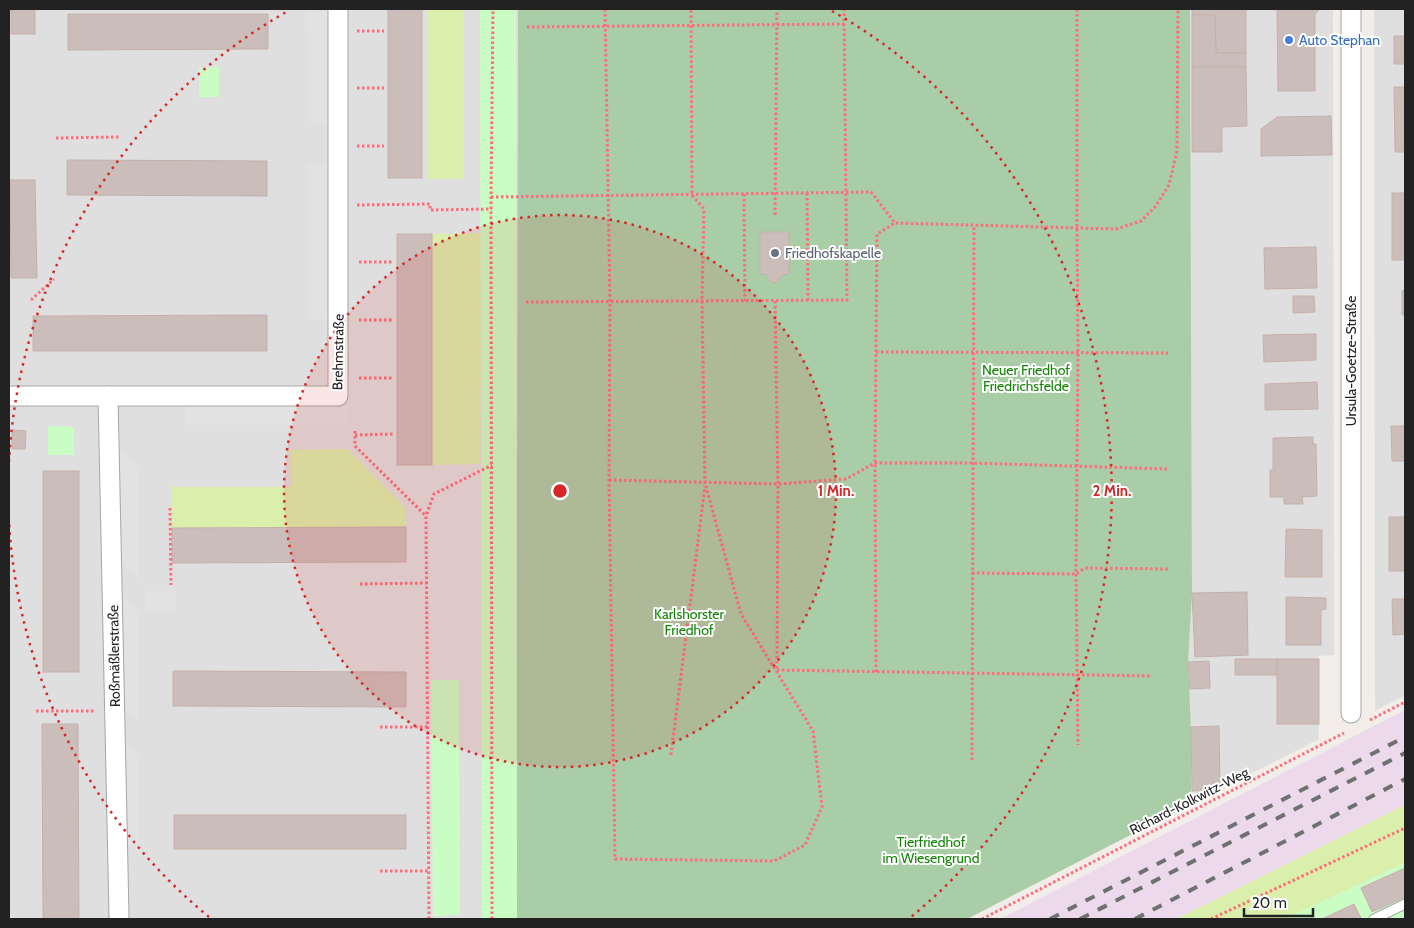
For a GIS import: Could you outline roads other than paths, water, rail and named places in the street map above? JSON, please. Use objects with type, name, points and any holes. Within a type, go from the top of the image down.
[{"type":"street","name":"Brehmstraße","points":[[9,396],[338,396],[338,9]]},
{"type":"street","name":"Ursula-Goetze-Straße","points":[[1352,9],[1356,721]]},
{"type":"street","name":"Roßmäßlerstraße","points":[[108,396],[119,916]]},
{"type":"lane","points":[[1374,919],[1405,904]]},
{"type":"railway","points":[[1050,919],[1405,737]]},
{"type":"railway","points":[[1080,919],[1405,753]]},
{"type":"railway","points":[[1135,919],[1405,779]]},
{"type":"place","name":"Auto Stephan","points":[[1289,40]]},
{"type":"place","name":"Friedhofskapelle","points":[[775,253]]},
{"type":"park label","name":"Neuer Friedhof Friedrichsfelde","points":[[1026,378]]},
{"type":"park label","name":"Karlshorster Friedhof","points":[[689,622]]},
{"type":"park label","name":"Tierfriedhof im Wiesengrund","points":[[931,850]]}]
